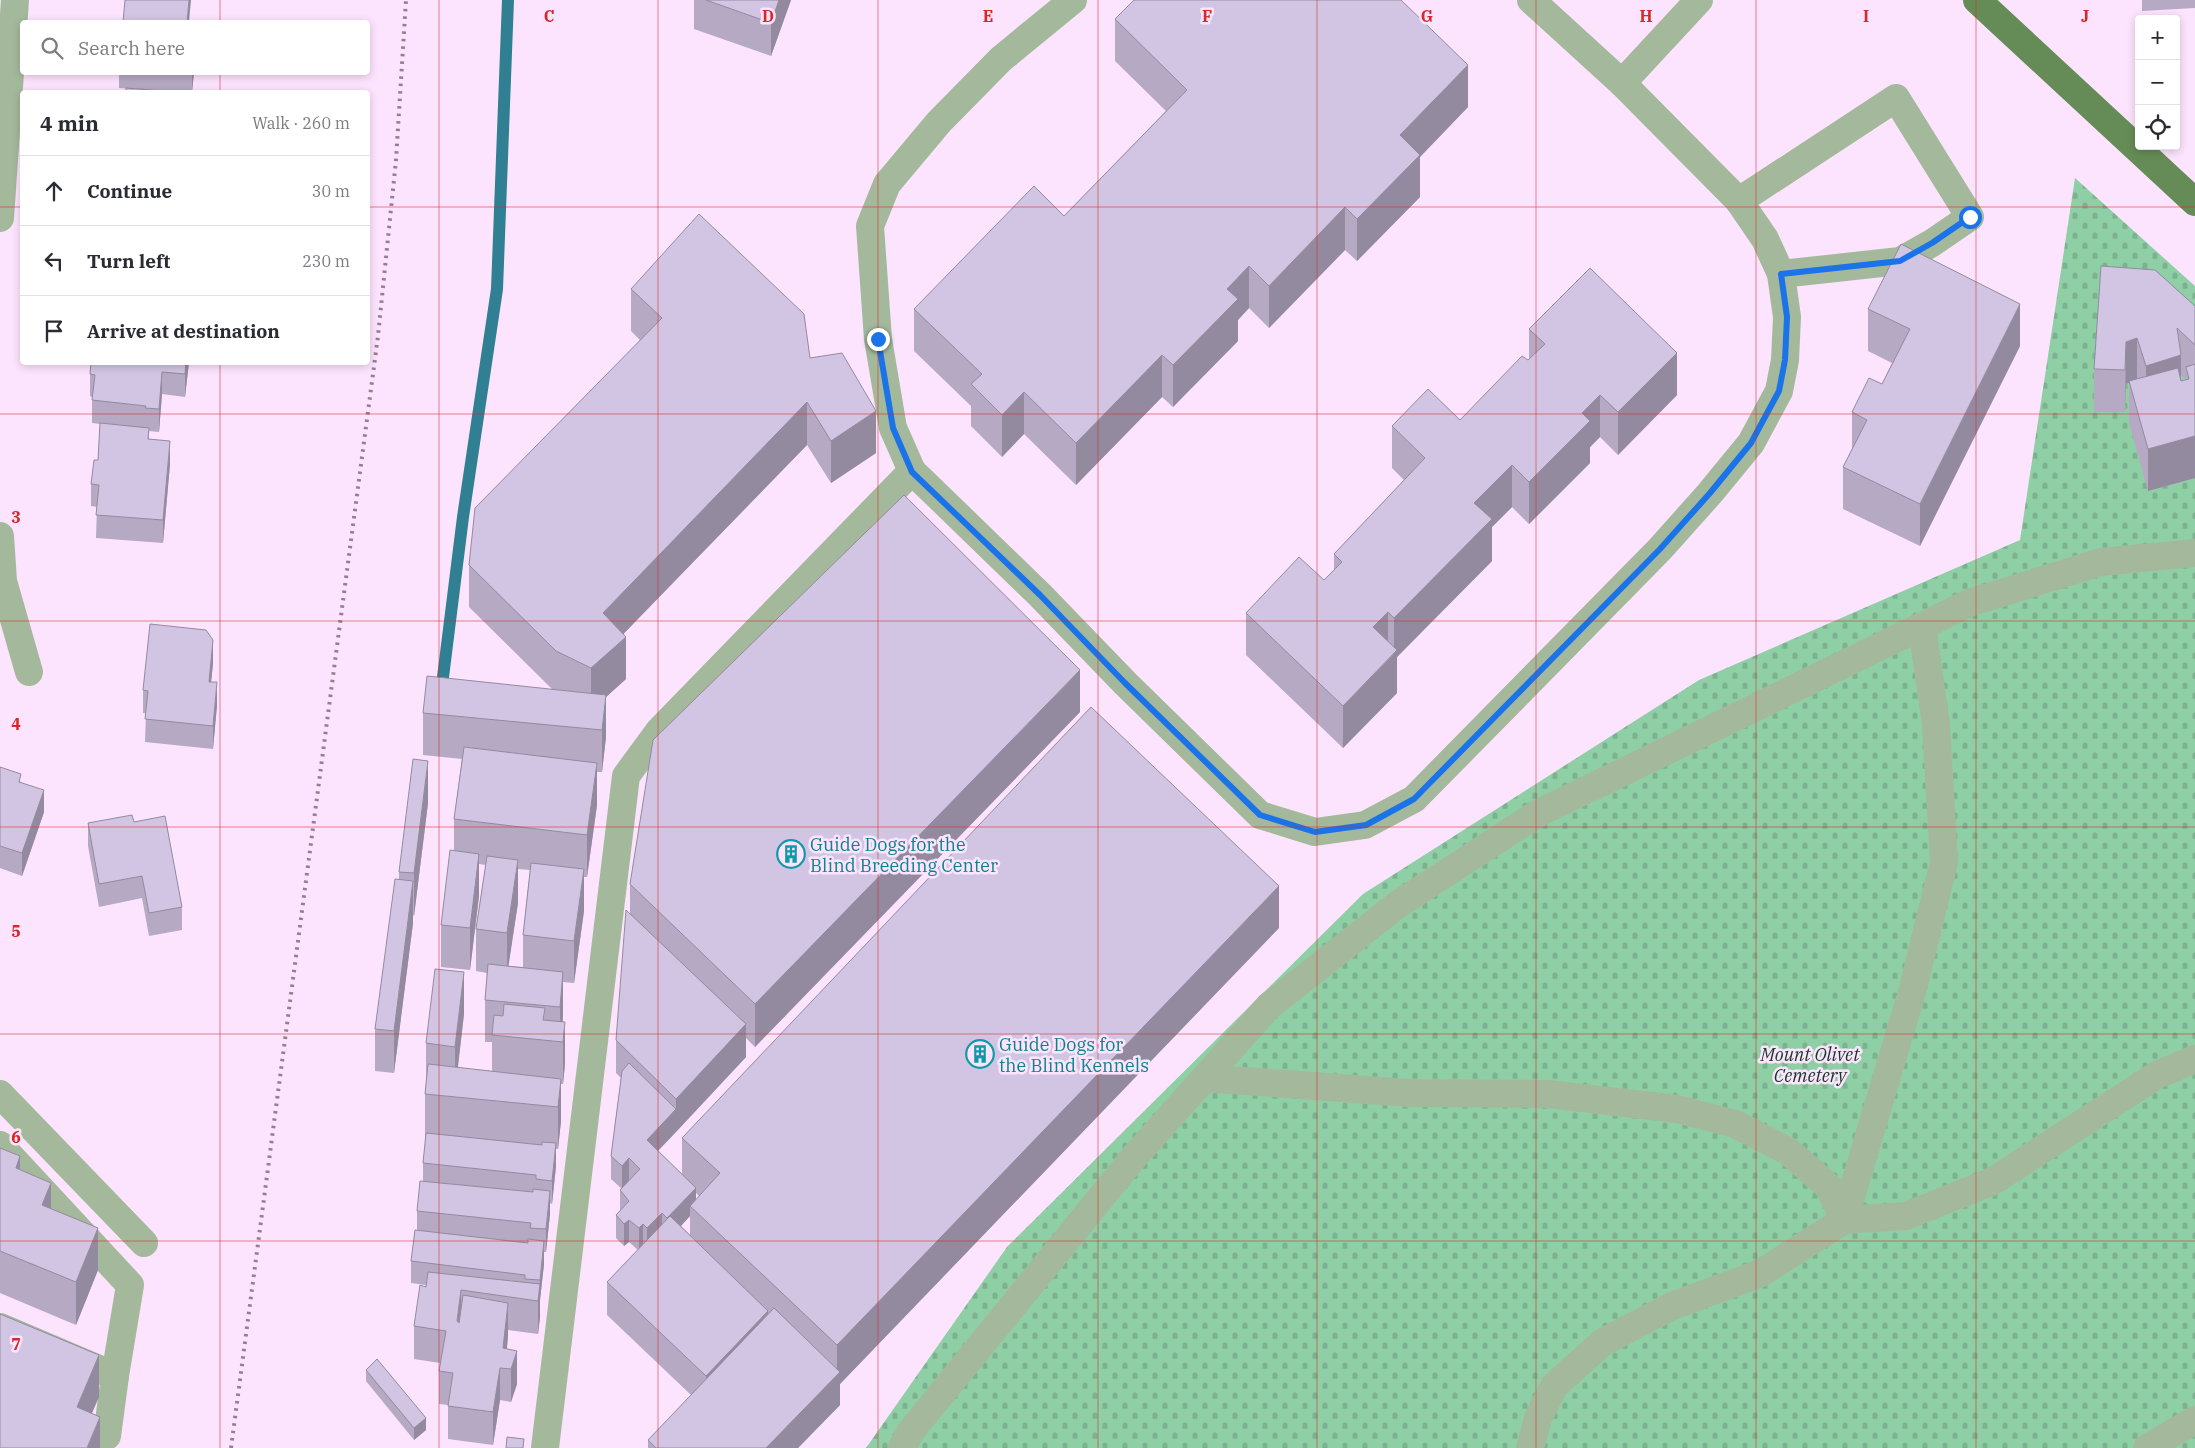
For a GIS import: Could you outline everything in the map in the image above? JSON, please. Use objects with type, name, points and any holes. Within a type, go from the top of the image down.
[{"type":"main road","points":[[1977,0],[2195,202]]},
{"type":"street","points":[[0,218],[15,0]]},
{"type":"street","points":[[1073,0],[1001,59],[939,122],[887,184],[870,226],[873,290],[884,381],[893,428],[912,472],[1040,595],[1125,683],[1260,815],[1315,832],[1366,825],[1414,799],[1660,549],[1751,443],[1779,391],[1785,360],[1787,317],[1781,274],[1765,239],[1739,202],[1622,83],[1532,0]]},
{"type":"street","points":[[1622,83],[1699,0]]},
{"type":"street","points":[[1739,202],[1896,98],[1970,217],[1932,243],[1900,261],[1781,274]]},
{"type":"street","points":[[545,1448],[626,776],[659,731],[912,472]]},
{"type":"street","points":[[0,536],[3,581],[29,672]]},
{"type":"street","points":[[902,1448],[911,1431],[1134,1157],[1269,1006],[1397,905],[1537,814],[1969,603],[2101,562],[2195,553]]},
{"type":"street","points":[[1844,1220],[1912,992],[1944,862],[1936,724],[1922,626]]},
{"type":"street","points":[[1530,1448],[1538,1418],[1554,1386],[1603,1342],[1672,1306],[1761,1273],[1844,1220],[1906,1216],[1993,1181],[2157,1075],[2195,1059]]},
{"type":"street","points":[[1205,1078],[1408,1094],[1548,1094],[1677,1108],[1735,1124],[1788,1152],[1829,1187],[1844,1220]]},
{"type":"street","points":[[0,1094],[144,1243]]},
{"type":"street","points":[[0,1145],[130,1285],[115,1376],[108,1436]]},
{"type":"street","points":[[0,1327],[115,1376]]},
{"type":"street","points":[[2147,1448],[2195,1420]]},
{"type":"green space","name":"Mount Olivet Cemetery","points":[[2075,178],[2195,286],[2195,1448],[866,1448],[1007,1247],[1363,894],[1699,680],[2020,540]]},
{"type":"building","points":[[125,0],[189,0],[187,20],[123,20]]},
{"type":"building","points":[[706,0],[779,0],[771,23]]},
{"type":"building","points":[[1134,0],[1401,0],[1468,65],[1400,135],[1420,155],[1357,219],[1345,207],[1269,286],[1249,266],[1227,289],[1238,299],[1173,365],[1162,355],[1076,443],[1024,392],[1002,415],[971,384],[982,374],[914,309],[1034,186],[1064,216],[1187,90],[1115,19]]},
{"type":"building","points":[[126,88],[150,90],[126,90]]},
{"type":"building","points":[[699,214],[804,314],[810,358],[842,353],[876,411],[831,441],[807,402],[603,613],[626,637],[591,668],[556,651],[469,565],[475,508],[662,318],[631,289]]},
{"type":"building","points":[[1901,244],[2020,304],[1920,504],[1843,467],[1867,420],[1852,412],[1869,378],[1882,384],[1910,329],[1868,309]]},
{"type":"building","points":[[2101,266],[2155,270],[2195,306],[2195,345],[2177,328],[2181,355],[2146,366],[2137,338],[2126,342],[2125,370],[2094,369]]},
{"type":"building","points":[[1590,268],[1677,353],[1618,412],[1600,395],[1582,413],[1590,421],[1529,482],[1512,465],[1474,503],[1492,519],[1394,618],[1388,612],[1373,627],[1397,650],[1343,706],[1246,613],[1299,557],[1324,580],[1342,562],[1334,554],[1425,458],[1392,426],[1428,389],[1460,420],[1522,356],[1528,360],[1545,344],[1529,329]]},
{"type":"building","points":[[2195,364],[2195,436],[2148,449],[2129,381],[2178,368],[2181,381],[2189,379],[2186,367]]},
{"type":"building","points":[[91,365],[186,365],[185,374],[162,372],[159,409],[92,400],[95,375],[90,374]]},
{"type":"building","points":[[100,423],[149,428],[148,439],[170,441],[163,520],[96,515],[99,485],[91,484],[94,460],[98,460]]},
{"type":"building","name":"Guide Dogs for the Blind Breeding Center","points":[[904,495],[1080,670],[755,1004],[630,884],[653,740]]},
{"type":"building","points":[[150,624],[206,630],[213,640],[209,682],[217,682],[213,726],[145,719],[148,691],[143,690]]},
{"type":"building","points":[[427,676],[606,695],[602,730],[423,713]]},
{"type":"building","name":"Guide Dogs for the Blind Kennels","points":[[1091,707],[1279,886],[837,1345],[690,1206],[720,1173],[682,1138]]},
{"type":"building","points":[[464,747],[597,763],[587,835],[454,819]]},
{"type":"building","points":[[413,759],[428,761],[414,873],[399,872]]},
{"type":"building","points":[[0,767],[21,774],[19,782],[44,790],[22,853],[0,846]]},
{"type":"building","points":[[132,815],[134,822],[165,816],[182,907],[149,913],[142,876],[99,884],[88,823]]},
{"type":"building","points":[[450,850],[479,854],[470,928],[441,925]]},
{"type":"building","points":[[487,856],[518,860],[507,933],[476,929]]},
{"type":"building","points":[[531,863],[584,869],[574,941],[523,935]]},
{"type":"building","points":[[395,879],[413,881],[394,1031],[375,1029]]},
{"type":"building","points":[[626,910],[746,1024],[676,1099],[616,1040]]},
{"type":"building","points":[[488,964],[563,972],[560,1007],[485,1000]]},
{"type":"building","points":[[435,969],[464,972],[455,1047],[426,1043]]},
{"type":"building","points":[[504,1004],[545,1008],[543,1020],[565,1022],[563,1042],[492,1035],[494,1015],[503,1016]]},
{"type":"building","points":[[629,1063],[676,1109],[647,1140],[696,1188],[667,1218],[662,1213],[647,1228],[643,1224],[639,1228],[629,1220],[624,1224],[616,1215],[629,1201],[620,1190],[640,1169],[629,1158],[622,1166],[611,1156],[622,1071]]},
{"type":"building","points":[[428,1064],[561,1079],[558,1107],[425,1094]]},
{"type":"building","points":[[426,1133],[542,1145],[542,1142],[556,1143],[552,1181],[536,1179],[536,1175],[423,1163]]},
{"type":"building","points":[[0,1148],[20,1156],[16,1168],[51,1183],[42,1205],[98,1228],[76,1282],[0,1251]]},
{"type":"building","points":[[420,1181],[533,1192],[533,1189],[550,1191],[546,1229],[530,1228],[531,1223],[417,1211]]},
{"type":"building","points":[[670,1216],[768,1311],[706,1376],[607,1282]]},
{"type":"building","points":[[415,1230],[528,1243],[528,1239],[544,1241],[540,1280],[525,1279],[525,1275],[411,1261]]},
{"type":"building","points":[[428,1272],[540,1284],[538,1301],[461,1290],[457,1321],[459,1323],[463,1295],[508,1303],[503,1348],[517,1351],[511,1369],[500,1368],[493,1412],[448,1406],[453,1373],[439,1371],[446,1331],[414,1326],[420,1285],[426,1287]]},
{"type":"building","points":[[774,1308],[840,1372],[766,1448],[656,1448],[648,1440]]},
{"type":"building","points":[[0,1314],[99,1355],[77,1407],[100,1417],[87,1448],[0,1448]]},
{"type":"building","points":[[377,1359],[426,1418],[414,1428],[366,1370]]},
{"type":"building","points":[[507,1437],[524,1439],[523,1448],[506,1448]]},
{"type":"waterway","points":[[441,693],[463,517],[497,289],[508,0]]},
{"type":"railway","points":[[231,1448],[378,336],[396,160],[406,0]]},
{"type":"place","name":"Guide Dogs for the Blind Breeding Center","points":[[791,854]]},
{"type":"place","name":"Guide Dogs for the Blind Kennels","points":[[980,1054]]},
{"type":"route","points":[[878,339],[893,428],[912,472],[1085,639],[1125,683],[1229,787],[1260,815],[1315,832],[1366,825],[1414,799],[1660,549],[1710,493],[1751,443],[1779,391],[1785,360],[1787,317],[1781,274],[1900,261],[1932,243],[1970,217]]}]
